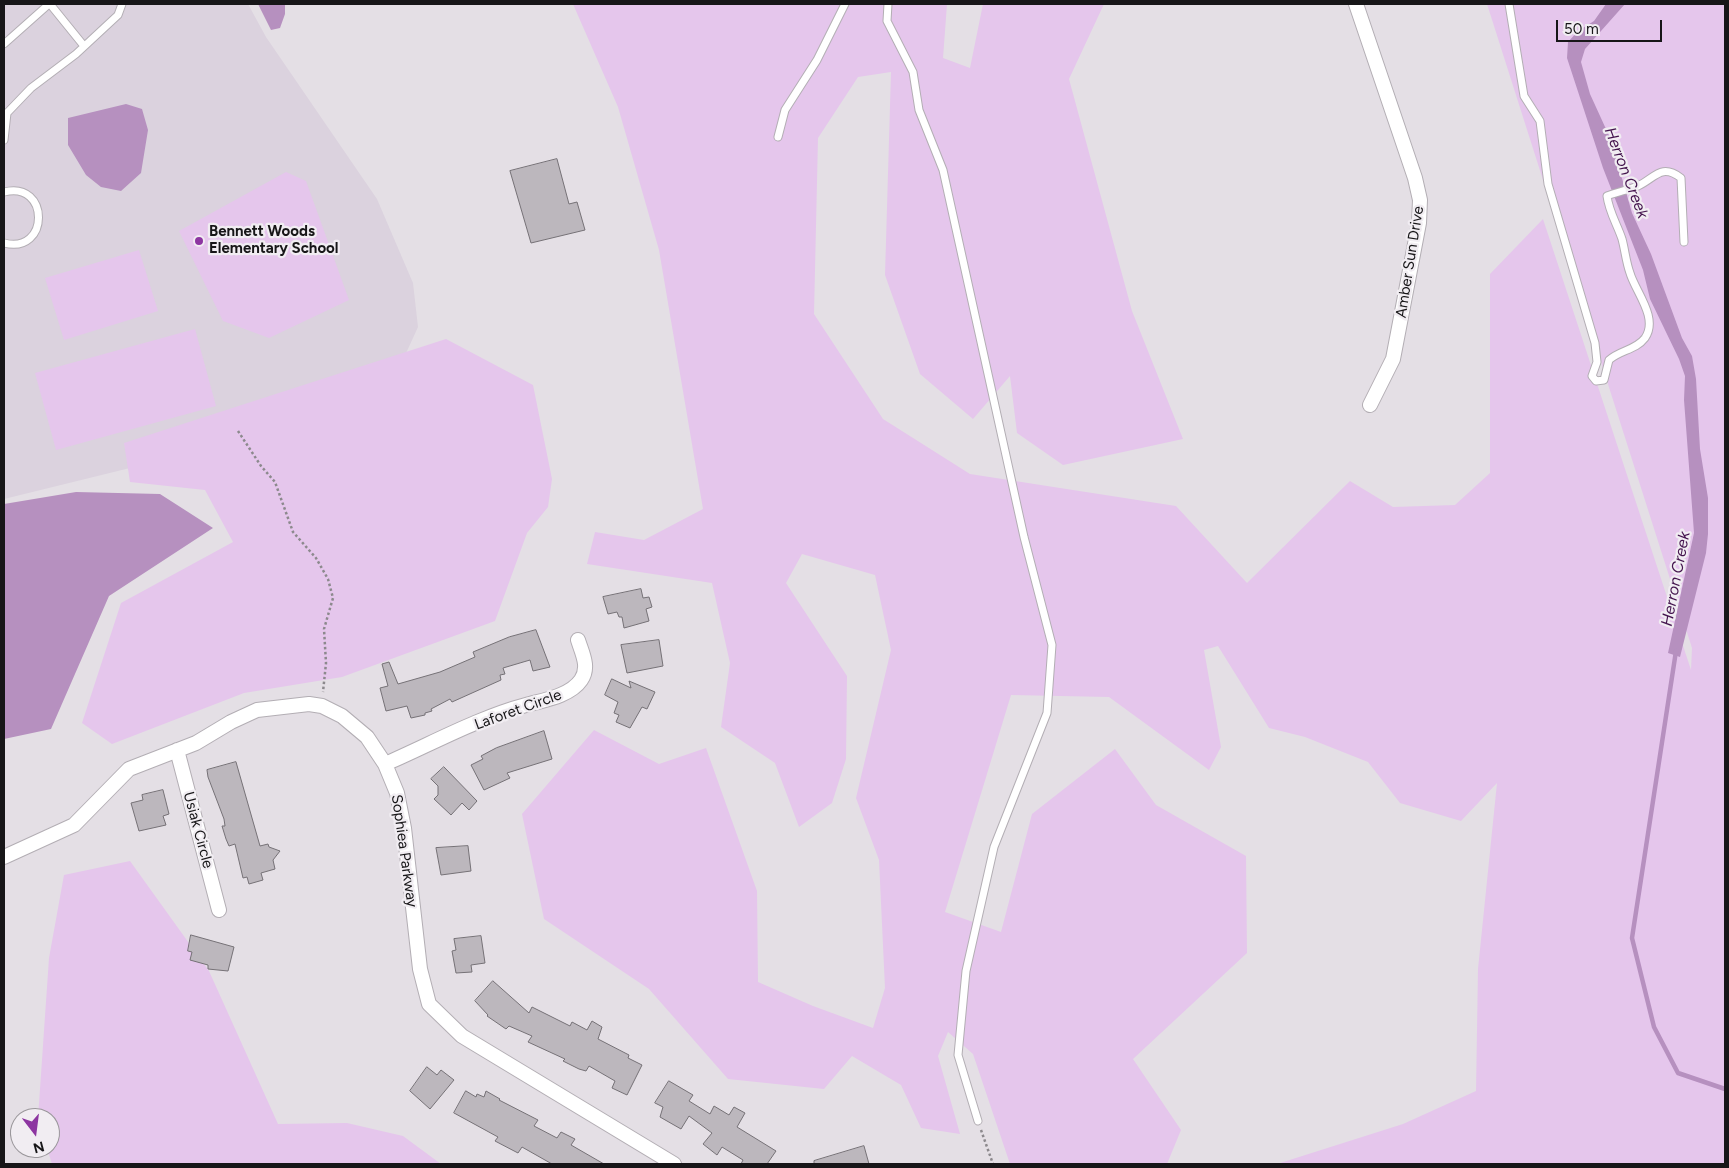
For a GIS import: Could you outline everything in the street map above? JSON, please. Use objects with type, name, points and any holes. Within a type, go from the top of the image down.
[{"type":"street","name":"Amber Sun Drive","points":[[1356,4],[1415,178],[1420,200],[1419,222],[1393,359],[1370,405]]},
{"type":"street","name":"Laforet Circle","points":[[385,764],[505,712],[572,690],[586,671],[585,660],[578,640]]},
{"type":"street","name":"Sophiea Parkway","points":[[4,857],[74,825],[129,769],[196,743],[231,722],[257,710],[309,704],[322,706],[342,716],[367,737],[385,764],[397,793],[404,828],[420,969],[429,1004],[462,1036],[674,1164]]},
{"type":"street","name":"Usiak Circle","points":[[177,750],[219,910]]},
{"type":"lane","points":[[4,44],[50,4],[84,46]]},
{"type":"lane","points":[[4,140],[6,113],[31,88],[84,46],[118,15],[122,4]]},
{"type":"lane","points":[[778,137],[786,110],[817,60],[845,4]]},
{"type":"lane","points":[[888,4],[887,21],[913,72],[919,110],[943,170],[1024,537],[1052,645],[1047,713],[994,847],[966,971],[958,1055],[978,1121]]},
{"type":"lane","points":[[1509,4],[1518,48],[1524,96],[1540,121],[1548,184],[1595,343],[1597,362],[1592,376],[1599,382],[1604,380],[1609,360],[1636,346],[1646,337],[1648,327],[1644,302],[1630,275],[1622,238],[1608,205],[1607,196],[1633,188],[1656,174],[1669,171],[1681,178],[1684,242]]},
{"type":"lane","points":[[4,192],[12,190],[28,196],[34,201],[39,215],[38,226],[28,239],[16,244],[4,243]]},
{"type":"path","points":[[238,431],[268,476],[275,482],[293,532],[316,558],[328,578],[333,598],[324,629],[326,663],[322,706]]},
{"type":"path","points":[[978,1121],[993,1164]]},
{"type":"shaded area","name":"Bennett Woods Elementary School","points":[[4,4],[248,4],[266,37],[377,199],[413,283],[418,327],[402,362],[130,468],[4,499]]},
{"type":"shaded area","points":[[258,4],[285,4],[285,14],[280,28],[271,30]]},
{"type":"shaded area","points":[[573,4],[947,4],[943,58],[970,68],[983,4],[1104,4],[1069,79],[1132,311],[1183,439],[1063,465],[1017,433],[1010,376],[973,419],[920,374],[885,275],[891,72],[858,77],[818,138],[814,314],[883,419],[970,474],[1176,506],[1247,583],[1350,481],[1393,507],[1455,505],[1490,473],[1490,274],[1543,219],[1691,670],[1692,648],[1487,4],[1725,4],[1725,1164],[1277,1164],[1403,1124],[1476,1091],[1478,969],[1497,783],[1461,821],[1400,803],[1368,762],[1305,737],[1269,728],[1218,646],[1204,650],[1221,747],[1209,770],[1109,697],[1011,695],[945,912],[1001,932],[1032,814],[1115,749],[1156,805],[1246,856],[1247,953],[1133,1059],[1181,1130],[1167,1164],[1010,1164],[973,1054],[948,1032],[938,1056],[960,1134],[921,1128],[901,1085],[852,1056],[824,1089],[728,1079],[649,989],[544,919],[522,814],[594,730],[659,764],[706,748],[757,891],[758,982],[813,1006],[873,1028],[885,988],[879,860],[856,798],[891,650],[875,575],[802,554],[786,583],[847,676],[846,759],[832,803],[799,827],[775,763],[721,727],[730,663],[712,583],[587,564],[595,532],[644,540],[703,509],[659,250],[618,107]]},
{"type":"shaded area","points":[[1606,4],[1625,4],[1585,49],[1581,62],[1590,94],[1611,140],[1632,213],[1651,254],[1682,338],[1692,356],[1696,379],[1700,449],[1708,498],[1708,534],[1706,553],[1680,657],[1668,653],[1694,533],[1684,400],[1685,376],[1679,359],[1650,299],[1643,270],[1603,168],[1567,58],[1568,42],[1578,31],[1594,21]]},
{"type":"shaded area","points":[[126,104],[142,109],[148,130],[141,173],[121,191],[101,187],[86,175],[68,145],[68,118]]},
{"type":"shaded area","points":[[286,172],[306,181],[349,300],[269,338],[223,321],[179,231]]},
{"type":"shaded area","points":[[139,250],[158,311],[64,340],[45,278]]},
{"type":"shaded area","points":[[195,329],[216,406],[56,450],[35,373]]},
{"type":"shaded area","points":[[446,339],[533,385],[552,479],[548,507],[527,533],[495,621],[342,677],[244,693],[112,744],[82,723],[121,603],[233,542],[205,490],[130,482],[124,443]]},
{"type":"shaded area","points":[[76,492],[160,494],[213,528],[109,596],[51,729],[4,739],[4,504]]},
{"type":"shaded area","points":[[130,861],[209,971],[278,1124],[347,1123],[403,1136],[441,1164],[52,1164],[50,1158],[60,1158],[60,1108],[39,1108],[49,958],[64,875]]},
{"type":"building","points":[[557,159],[569,204],[577,202],[585,230],[531,243],[510,171]]},
{"type":"building","points":[[641,589],[643,598],[649,597],[652,607],[646,609],[649,621],[624,628],[622,617],[619,617],[617,612],[608,614],[603,597]]},
{"type":"building","points":[[536,630],[550,667],[533,671],[530,660],[503,668],[505,674],[500,675],[501,680],[452,702],[450,699],[431,709],[432,711],[425,713],[425,715],[411,718],[407,706],[386,711],[380,688],[388,686],[382,664],[389,662],[398,684],[440,672],[475,657],[473,652],[509,637]]},
{"type":"building","points":[[659,640],[663,666],[627,673],[621,645]]},
{"type":"building","points":[[612,679],[631,688],[629,681],[655,692],[647,709],[642,707],[630,728],[616,722],[619,715],[614,713],[618,702],[605,695]]},
{"type":"building","points":[[544,731],[552,759],[507,773],[510,778],[484,790],[471,765],[483,759],[481,756],[496,748]]},
{"type":"building","points":[[236,762],[260,846],[268,844],[269,847],[280,851],[273,860],[275,869],[261,873],[263,880],[249,884],[247,877],[243,878],[235,844],[229,846],[226,839],[222,826],[225,826],[224,819],[207,770]]},
{"type":"building","points":[[444,767],[477,801],[469,810],[462,803],[451,815],[434,799],[438,795],[438,786],[431,779]]},
{"type":"building","points":[[163,790],[169,814],[163,816],[166,825],[139,831],[131,803],[143,800],[142,795]]},
{"type":"building","points":[[468,846],[471,871],[441,875],[436,848]]},
{"type":"building","points":[[191,935],[234,947],[228,971],[208,969],[208,965],[190,960],[192,952],[188,951]]},
{"type":"building","points":[[481,936],[485,963],[471,965],[472,972],[456,973],[452,951],[456,950],[454,939]]},
{"type":"building","points":[[493,981],[529,1013],[532,1007],[570,1026],[572,1022],[587,1030],[592,1021],[602,1027],[598,1039],[629,1055],[628,1058],[642,1065],[627,1095],[612,1088],[615,1081],[589,1066],[586,1071],[579,1069],[563,1061],[565,1059],[528,1042],[532,1036],[509,1026],[506,1029],[487,1016],[475,1001]]},
{"type":"building","points":[[427,1067],[437,1075],[441,1070],[454,1080],[430,1109],[410,1091]]},
{"type":"building","points":[[669,1081],[693,1095],[689,1101],[710,1114],[714,1106],[729,1115],[734,1107],[745,1113],[737,1127],[776,1151],[767,1164],[741,1164],[743,1160],[722,1147],[717,1155],[703,1144],[712,1133],[689,1116],[681,1129],[660,1117],[663,1107],[655,1103]]},
{"type":"building","points":[[466,1091],[476,1097],[477,1094],[484,1097],[486,1091],[499,1100],[538,1120],[534,1126],[557,1138],[561,1132],[575,1139],[571,1145],[604,1164],[552,1164],[522,1147],[518,1153],[495,1141],[498,1137],[454,1113]]},
{"type":"building","points":[[864,1146],[869,1164],[814,1164],[814,1161]]},
{"type":"waterway","name":"Herron Creek","points":[[1676,651],[1632,938],[1654,1027],[1678,1073],[1725,1089]]},
{"type":"place","name":"Bennett Woods Elementary School","points":[[199,241]]}]
